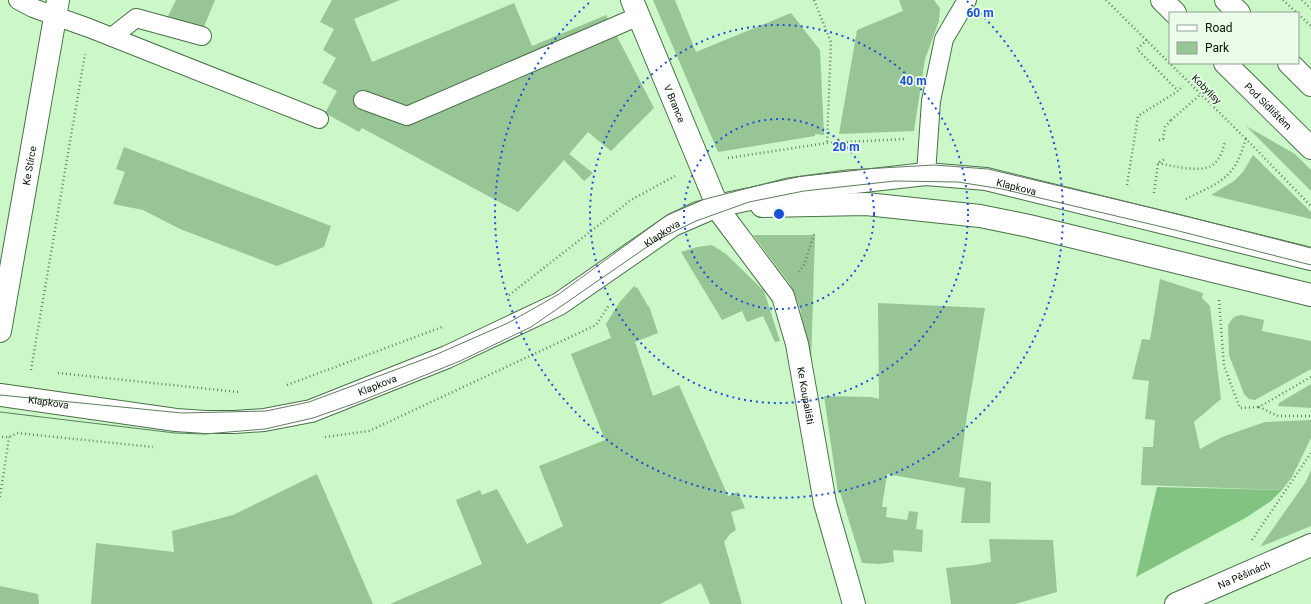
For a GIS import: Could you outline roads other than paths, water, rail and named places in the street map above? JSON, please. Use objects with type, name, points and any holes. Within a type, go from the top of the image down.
[{"type":"street","points":[[1162,0],[1174,12]]},
{"type":"street","points":[[1226,0],[1238,12]]},
{"type":"street","name":"Ke Stírce","points":[[0,331],[57,8]]},
{"type":"street","name":"V Brance","points":[[635,8],[717,206]]},
{"type":"street","name":"Pod Sídlištěm","points":[[1226,64],[1311,148]]},
{"type":"street","points":[[1290,64],[1311,85]]},
{"type":"street","name":"Klapkova","points":[[0,395],[176,420],[205,422],[264,420],[311,411],[447,357],[559,304],[673,225],[717,206],[801,188],[926,174],[986,179],[1311,259]]},
{"type":"street","name":"Klapkova","points":[[717,206],[866,204],[980,216],[1029,226],[1311,295]]},
{"type":"street","name":"Ke Koupališti","points":[[717,206],[734,232],[784,296],[797,344],[825,503],[854,604]]},
{"type":"street","name":"Na Pěšinách","points":[[1176,604],[1311,544]]},
{"type":"lane","points":[[18,0],[29,6],[57,8],[89,28],[319,119]]},
{"type":"lane","points":[[926,174],[931,101],[944,39],[963,2]]},
{"type":"lane","points":[[363,100],[407,116],[635,8]]},
{"type":"lane","points":[[112,37],[136,18],[202,36]]},
{"type":"tram line","points":[[0,395],[182,413],[266,411],[309,402],[435,355],[508,323],[559,294],[667,215],[694,202],[787,178],[846,170],[934,165],[988,169],[1178,214],[1311,248]]},
{"type":"tram line","points":[[0,412],[175,433],[205,434],[265,429],[313,418],[356,403],[460,361],[531,327],[657,240],[696,221],[749,202],[804,191],[895,181],[958,182],[1002,189],[1171,229],[1311,265]]}]
